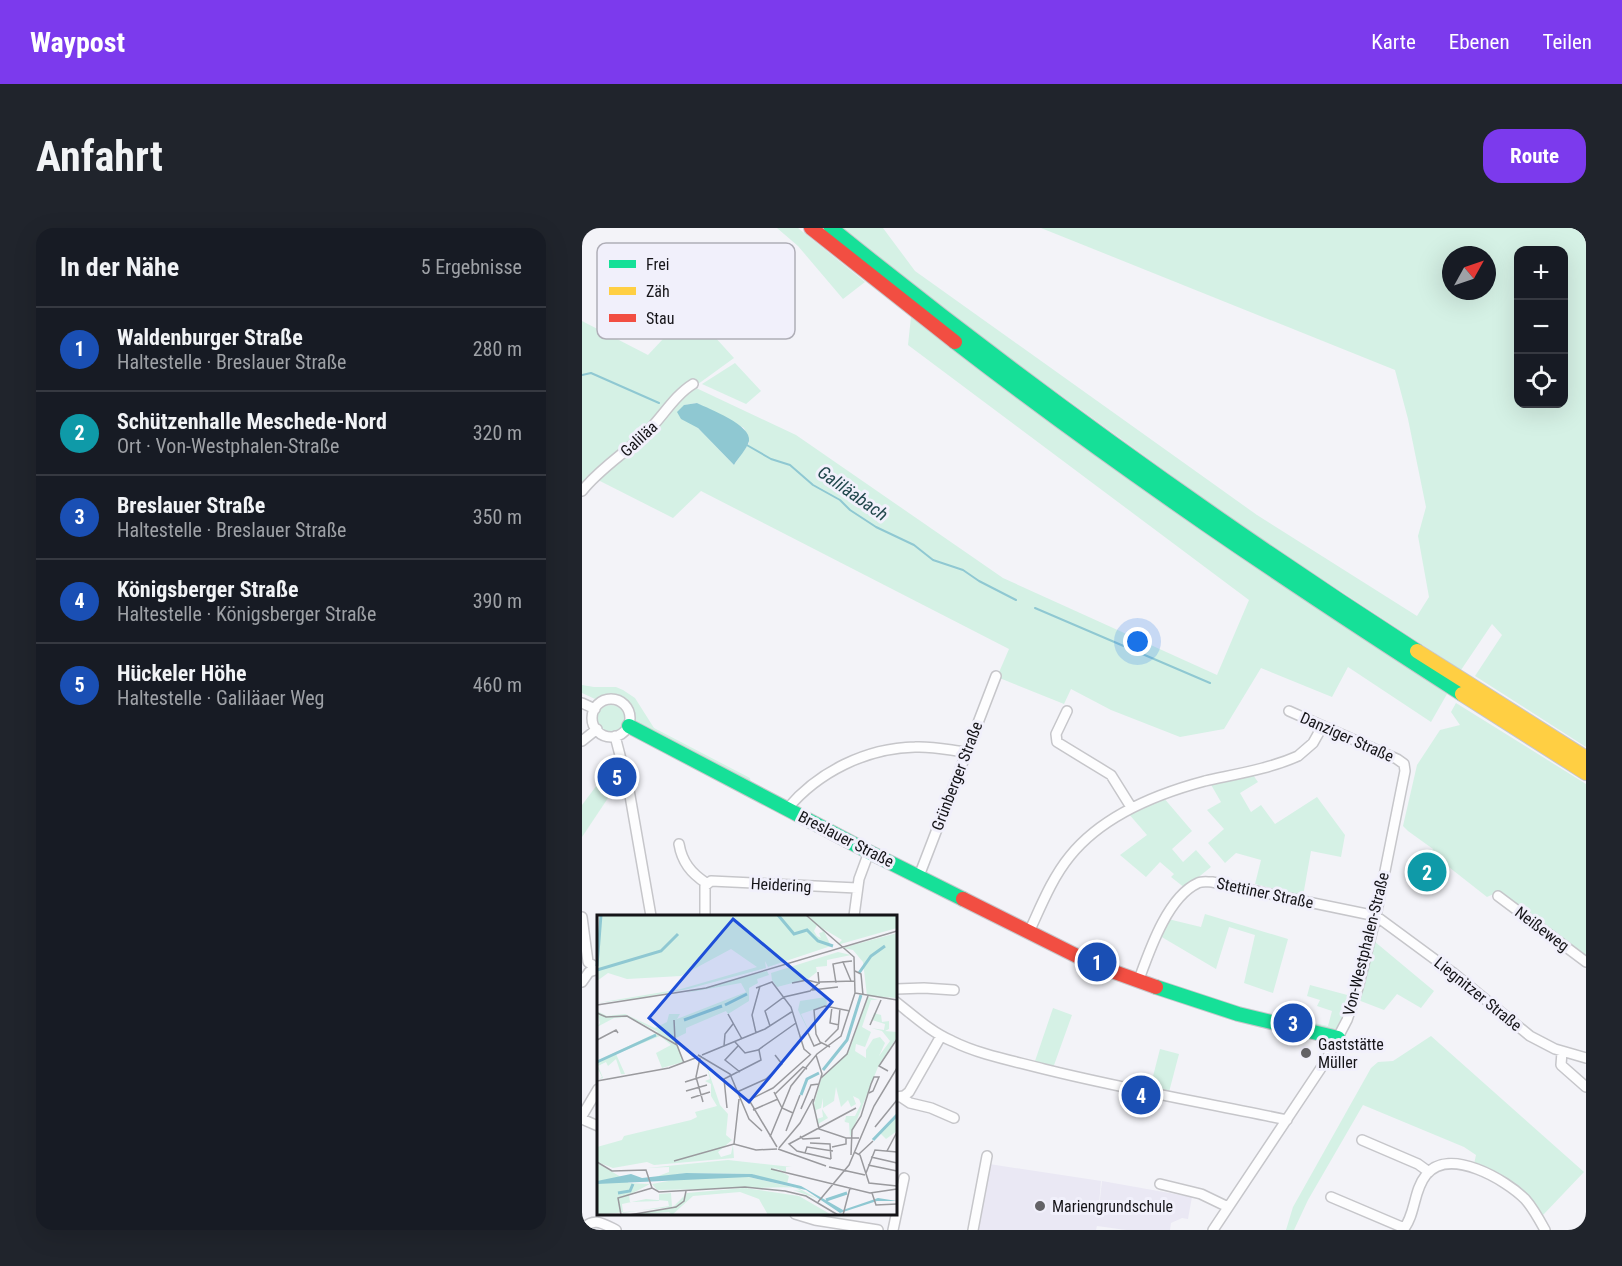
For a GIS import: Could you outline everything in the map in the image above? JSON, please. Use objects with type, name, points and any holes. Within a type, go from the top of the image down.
[{"type":"main road","points":[[811,228],[1044,410],[1155,490],[1344,619],[1586,773]]},
{"type":"main road","points":[[831,228],[1006,366],[1153,473],[1260,547],[1448,671],[1586,758]]},
{"type":"main road","name":"Breslauer Straße","points":[[629,726],[869,852],[1095,965],[1138,982],[1238,1014],[1338,1038]]},
{"type":"street","name":"Galiläa","points":[[582,491],[596,474],[646,433],[683,391],[693,384]]},
{"type":"street","name":"Grünberger Straße","points":[[919,876],[996,676]]},
{"type":"street","points":[[605,701],[618,701],[625,705],[629,713],[629,726],[623,733],[605,736],[597,729],[593,720],[595,710],[605,701]]},
{"type":"street","points":[[582,703],[595,710]]},
{"type":"street","points":[[1067,711],[1056,734],[1057,742],[1111,775],[1131,807]]},
{"type":"street","name":"Danziger Straße","points":[[1289,711],[1404,764]]},
{"type":"street","points":[[1029,932],[1052,883],[1071,855],[1112,819],[1131,807],[1191,785],[1288,760],[1307,750],[1322,727]]},
{"type":"street","points":[[582,741],[597,729]]},
{"type":"street","points":[[615,736],[629,790],[651,915]]},
{"type":"street","points":[[787,809],[797,797],[828,773],[864,758],[900,748],[914,747],[966,752]]},
{"type":"street","name":"Von-Westphalen-Straße","points":[[1213,1230],[1338,1038],[1353,1007],[1376,916],[1405,771],[1404,764]]},
{"type":"street","points":[[680,844],[682,857],[688,868],[706,884],[705,915]]},
{"type":"street","points":[[854,915],[857,888],[869,852]]},
{"type":"street","name":"Heidering","points":[[706,884],[711,881],[857,888]]},
{"type":"street","name":"Stettiner Straße","points":[[1138,982],[1150,950],[1167,916],[1183,893],[1200,882],[1212,882],[1376,916]]},
{"type":"street","name":"Neißeweg","points":[[1498,896],[1586,962]]},
{"type":"street","name":"Liegnitzer Straße","points":[[1376,916],[1452,972],[1530,1036],[1562,1052],[1586,1058]]},
{"type":"street","points":[[582,917],[588,962],[597,968]]},
{"type":"street","points":[[582,982],[589,972],[597,969]]},
{"type":"street","points":[[897,989],[954,990]]},
{"type":"street","points":[[897,1003],[941,1036],[976,1050],[1142,1092],[1287,1119]]},
{"type":"street","points":[[898,1097],[909,1092],[941,1036]]},
{"type":"street","points":[[1562,1052],[1561,1065],[1586,1087]]},
{"type":"street","points":[[597,1091],[582,1118],[597,1126]]},
{"type":"street","points":[[898,1097],[954,1118]]},
{"type":"street","points":[[1362,1140],[1418,1164],[1429,1172]]},
{"type":"street","points":[[973,1230],[987,1156]]},
{"type":"street","points":[[1331,1197],[1403,1229],[1412,1215],[1422,1181],[1429,1172],[1447,1164],[1465,1166],[1497,1177],[1512,1188],[1531,1207],[1545,1230]]},
{"type":"street","points":[[897,1211],[904,1178]]},
{"type":"street","points":[[1160,1184],[1201,1194],[1228,1207]]},
{"type":"street","points":[[801,1215],[879,1230]]},
{"type":"street","points":[[893,1230],[896,1215]]},
{"type":"street","points":[[586,1226],[601,1222],[616,1230]]},
{"type":"shaded area","name":"Mariengrundschule","points":[[989,1164],[1101,1181],[1098,1217],[1102,1181],[1192,1197],[1188,1219],[1182,1218],[1171,1223],[1170,1230],[1126,1230],[1097,1226],[1096,1230],[978,1230]]},
{"type":"green space","points":[[777,228],[798,228],[865,282],[843,299],[794,243]]},
{"type":"green space","points":[[840,228],[883,228],[915,271],[1257,515],[1417,616],[1429,597],[1418,536],[1426,507],[1408,419],[1395,370],[1041,228],[1586,228],[1586,747],[1475,676],[1502,635],[1492,624],[1461,670],[1244,528],[945,311]]},
{"type":"green space","points":[[911,317],[1447,694],[1431,722],[1348,667],[1332,697],[1261,668],[1224,729],[1180,737],[1111,710],[1071,689],[1064,704],[997,677],[1009,649],[701,491],[673,518],[598,480],[582,497],[582,321],[597,329],[597,339],[617,339],[648,355],[663,339],[717,339],[734,358],[694,387],[796,435],[1003,578],[1217,675],[1249,600],[908,345]],"holes":[[[697,403],[744,428],[749,443],[734,465],[698,428],[684,405]]]},
{"type":"green space","points":[[735,363],[761,391],[746,404],[702,384]]},
{"type":"green space","points":[[582,685],[616,687],[623,690],[635,698],[654,728],[750,778],[751,784],[635,723],[632,709],[621,698],[595,699],[582,693]]},
{"type":"green space","points":[[1456,703],[1586,784],[1586,959],[1498,892],[1487,897],[1431,853],[1433,849],[1403,826],[1417,765],[1440,730],[1460,725],[1451,712]]},
{"type":"green space","points":[[611,705],[621,709],[625,719],[621,729],[611,733],[601,729],[597,719],[601,709]]},
{"type":"green space","points":[[609,769],[616,786],[582,837],[582,805]]},
{"type":"green space","points":[[1251,772],[1258,782],[1240,793],[1251,812],[1261,805],[1275,824],[1317,797],[1345,835],[1341,857],[1311,851],[1303,896],[1255,884],[1261,860],[1236,853],[1225,863],[1208,843],[1224,829],[1207,810],[1221,802],[1210,783]]},
{"type":"green space","points":[[1163,797],[1192,831],[1172,849],[1183,862],[1196,850],[1211,867],[1185,888],[1171,877],[1174,874],[1160,862],[1146,877],[1120,855],[1147,835],[1128,813]]},
{"type":"green space","points":[[1205,914],[1288,939],[1273,993],[1244,983],[1255,935],[1229,927],[1216,969],[1160,936],[1168,919],[1201,927]]},
{"type":"green space","points":[[1374,941],[1434,991],[1421,1008],[1397,994],[1384,1010],[1358,1000]]},
{"type":"green space","points":[[1310,985],[1351,996],[1335,1032],[1313,1027],[1314,1023],[1328,1026],[1332,1011],[1317,1006],[1320,1000],[1307,996]]},
{"type":"green space","points":[[1053,1008],[1072,1015],[1053,1068],[1034,1064]]},
{"type":"green space","points":[[1431,1036],[1584,1172],[1543,1215],[1513,1184],[1474,1164],[1476,1155],[1464,1147],[1363,1105],[1308,1200],[1294,1230],[1286,1230],[1293,1207],[1371,1068],[1378,1062],[1393,1061]]},
{"type":"green space","points":[[1160,1049],[1179,1054],[1169,1092],[1150,1088]]},
{"type":"water","points":[[697,403],[729,418],[744,429],[748,435],[748,444],[734,465],[698,428],[681,419],[677,412],[684,405]]},
{"type":"waterway","name":"Galiläabach","points":[[582,375],[591,373],[659,403]]},
{"type":"waterway","name":"Galiläabach","points":[[745,444],[771,459],[790,465],[813,485],[840,500],[850,510],[876,527],[914,545],[933,560],[963,570],[1016,600]]},
{"type":"waterway","name":"Galiläabach","points":[[1035,608],[1210,683]]},
{"type":"traffic: fast","points":[[831,228],[973,340],[1118,447],[1266,551],[1417,651]]},
{"type":"traffic: fast","points":[[955,342],[1079,435],[1205,524],[1462,694]]},
{"type":"traffic: fast","points":[[629,726],[963,899]]},
{"type":"traffic: fast","points":[[1156,987],[1238,1014],[1338,1038]]},
{"type":"traffic: slow","points":[[1417,651],[1586,758]]},
{"type":"traffic: slow","points":[[1462,694],[1586,773]]},
{"type":"traffic: jam","points":[[811,228],[955,342]]},
{"type":"traffic: jam","points":[[963,899],[1095,965],[1156,987]]},
{"type":"place","name":"Hückeler Höhe","points":[[617,777]]},
{"type":"place","name":"Schützenhalle Meschede-Nord","points":[[1427,872]]},
{"type":"place","name":"Waldenburger Straße","points":[[1097,962]]},
{"type":"place","name":"Breslauer Straße","points":[[1293,1023]]},
{"type":"place","name":"Gaststätte Müller","points":[[1306,1053]]},
{"type":"place","name":"Königsberger Straße","points":[[1141,1095]]},
{"type":"place","name":"Mariengrundschule","points":[[1040,1206]]}]
